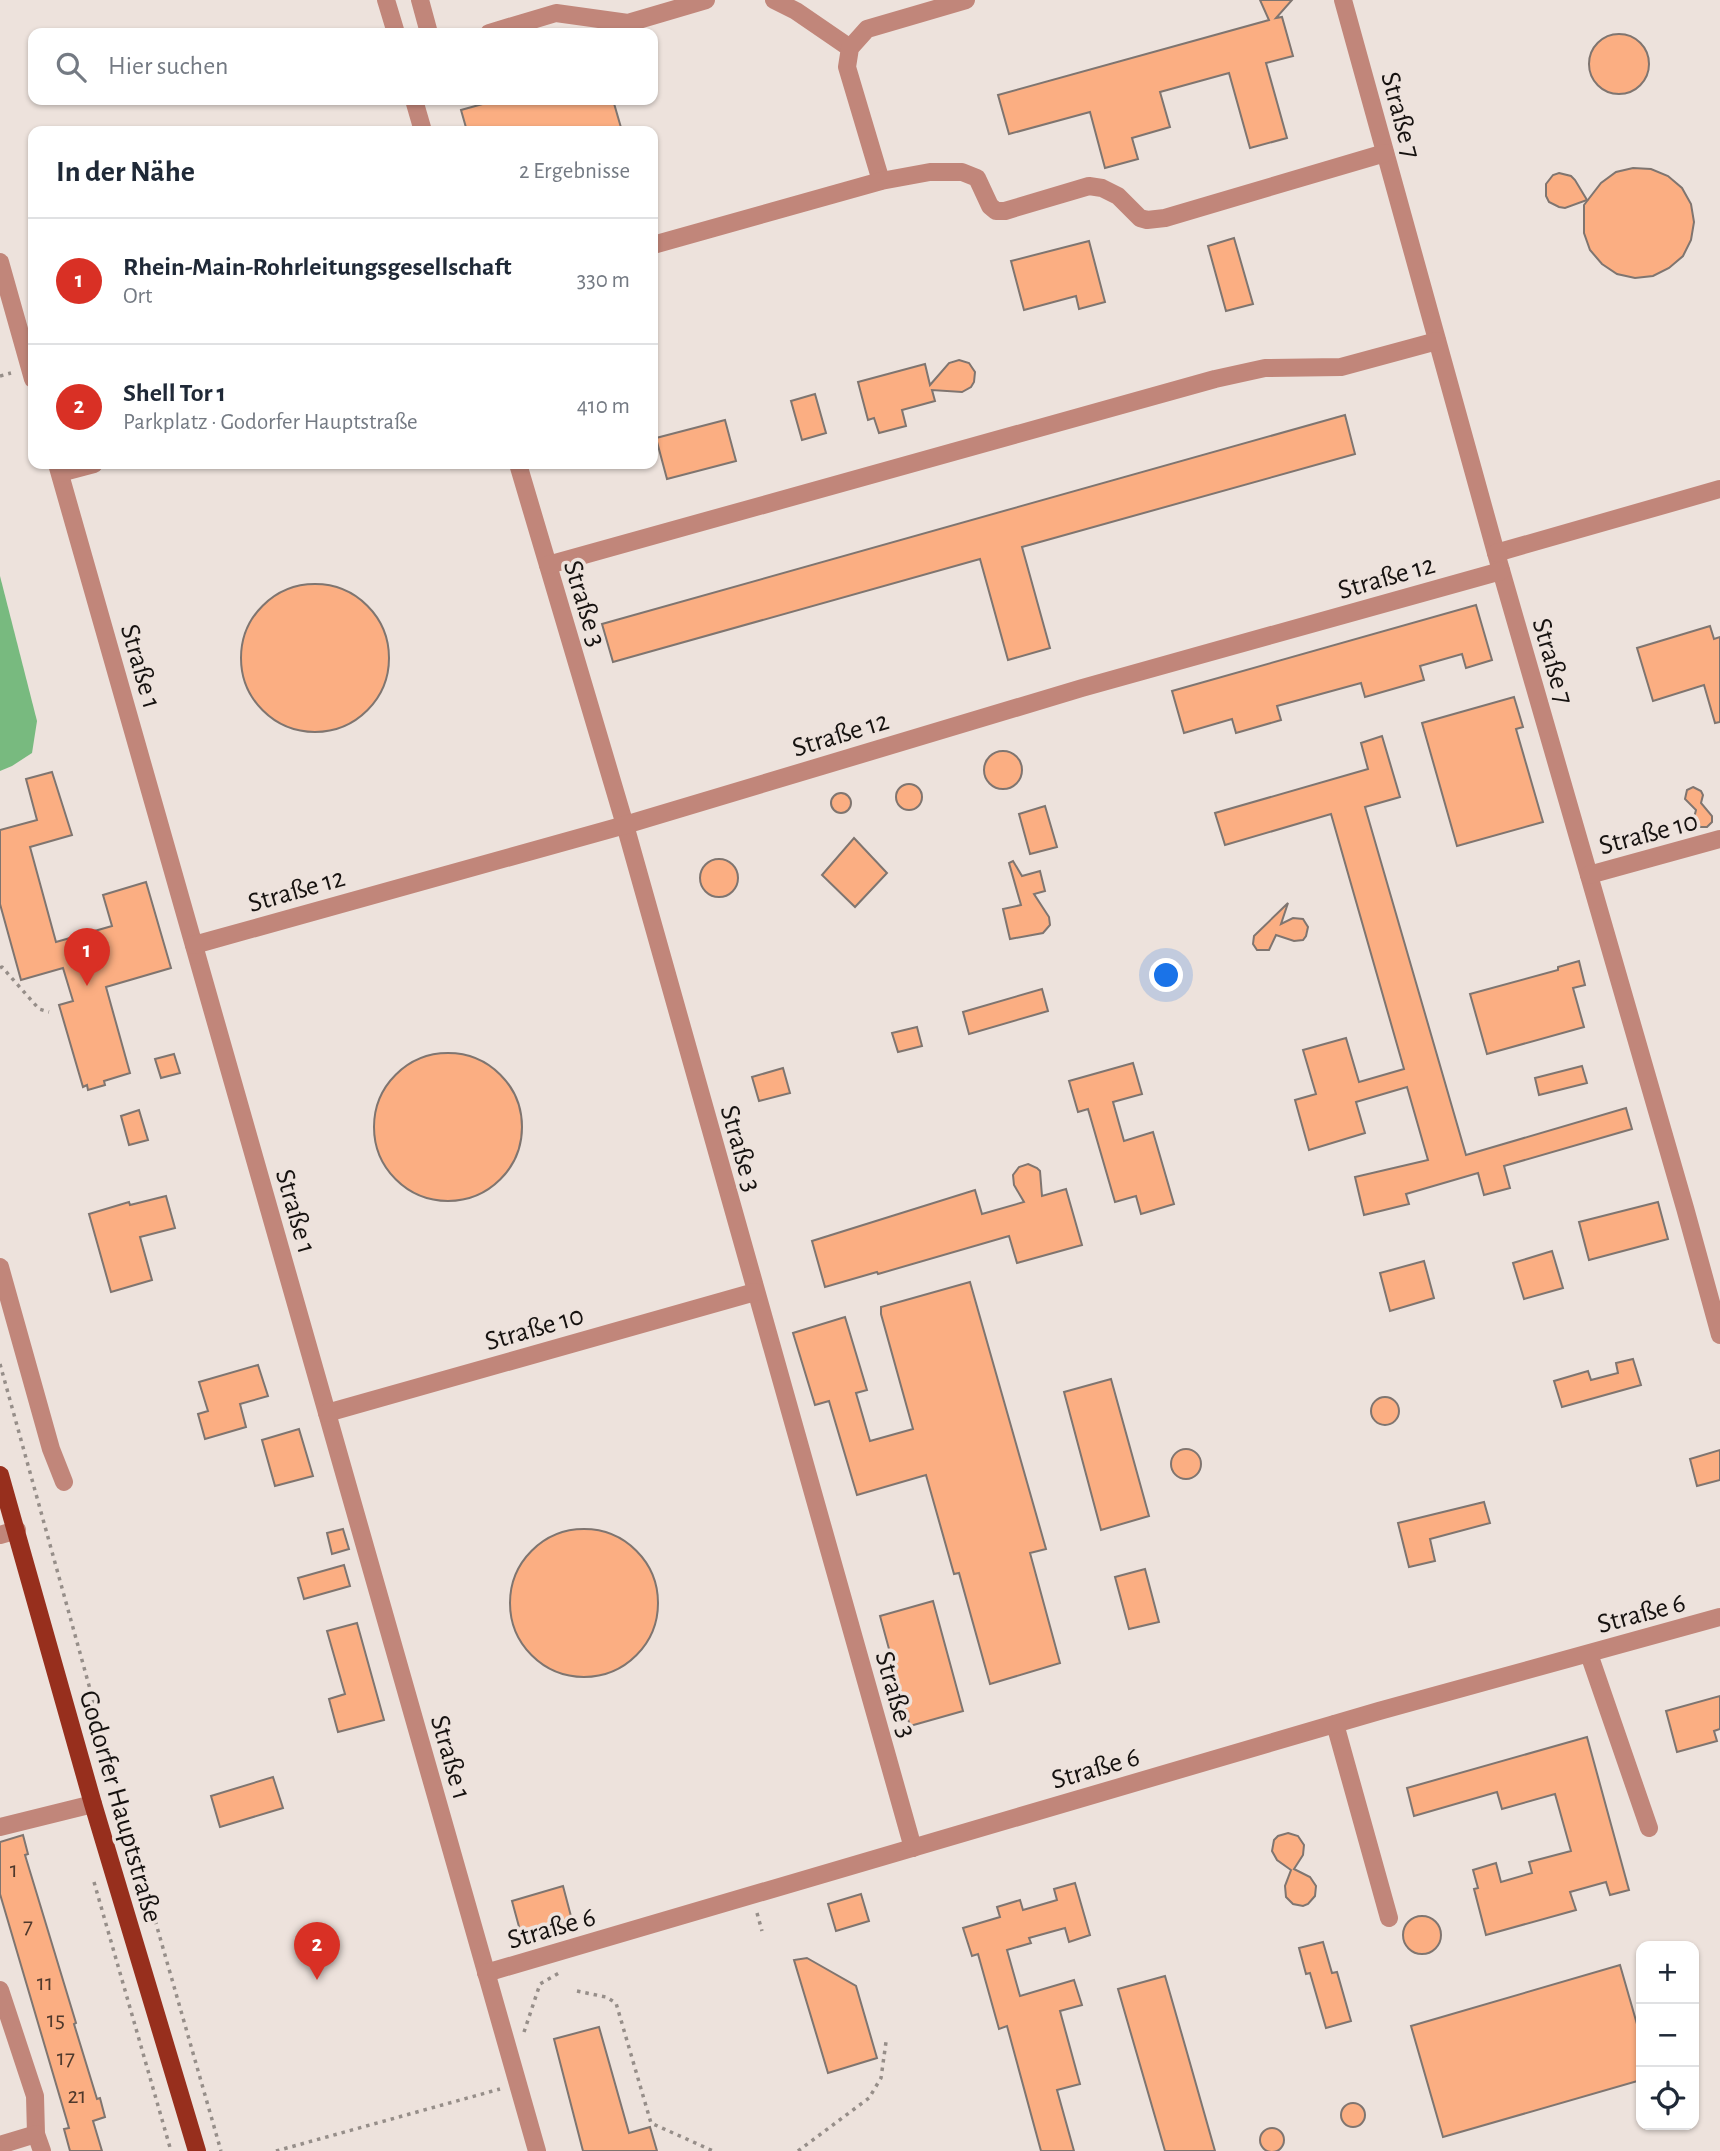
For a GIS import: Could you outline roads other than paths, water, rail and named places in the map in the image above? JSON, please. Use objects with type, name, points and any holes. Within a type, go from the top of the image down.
[{"type":"main road","name":"Godorfer Hauptstraße","points":[[0,1475],[8,1532],[197,2151]]},
{"type":"street","points":[[386,0],[394,28]]},
{"type":"street","points":[[420,0],[428,28]]},
{"type":"street","points":[[506,28],[556,13],[628,23],[706,0]]},
{"type":"street","points":[[774,0],[796,11],[850,48]]},
{"type":"street","points":[[881,181],[847,67],[850,48],[866,29],[966,0]]},
{"type":"street","name":"Straße 7","points":[[1343,0],[1501,571],[1720,1335]]},
{"type":"street","points":[[415,105],[422,126]]},
{"type":"street","points":[[658,244],[881,181],[930,172],[962,172],[977,178],[990,206],[996,211],[1005,211],[1089,186],[1102,188],[1118,196],[1140,218],[1147,220],[1165,218],[1385,153]]},
{"type":"street","points":[[0,262],[28,361]]},
{"type":"street","points":[[548,565],[1215,379],[1265,368],[1341,367],[1437,341]]},
{"type":"street","name":"Straße 1","points":[[59,469],[537,2151]]},
{"type":"street","name":"Straße 3","points":[[519,469],[625,825],[914,1848]]},
{"type":"street","points":[[1496,552],[1720,489]]},
{"type":"street","name":"Straße 12","points":[[194,945],[625,825],[1101,683],[1501,571]]},
{"type":"street","name":"Straße 10","points":[[1589,875],[1720,839]]},
{"type":"street","points":[[0,1267],[51,1449],[64,1482]]},
{"type":"street","name":"Straße 10","points":[[327,1413],[755,1292]]},
{"type":"street","name":"Straße 6","points":[[486,1973],[1335,1724],[1720,1617]]},
{"type":"street","points":[[1589,1654],[1648,1828]]},
{"type":"street","points":[[1335,1724],[1389,1918]]},
{"type":"street","points":[[0,1827],[93,1804]]},
{"type":"street","points":[[0,1990],[35,2096],[39,2142],[0,2145]]},
{"type":"place","name":"Rhein-Main-Rohrleitungsgesellschaft","points":[[87,986]]},
{"type":"place","name":"Shell Tor 1","points":[[317,1980]]}]
